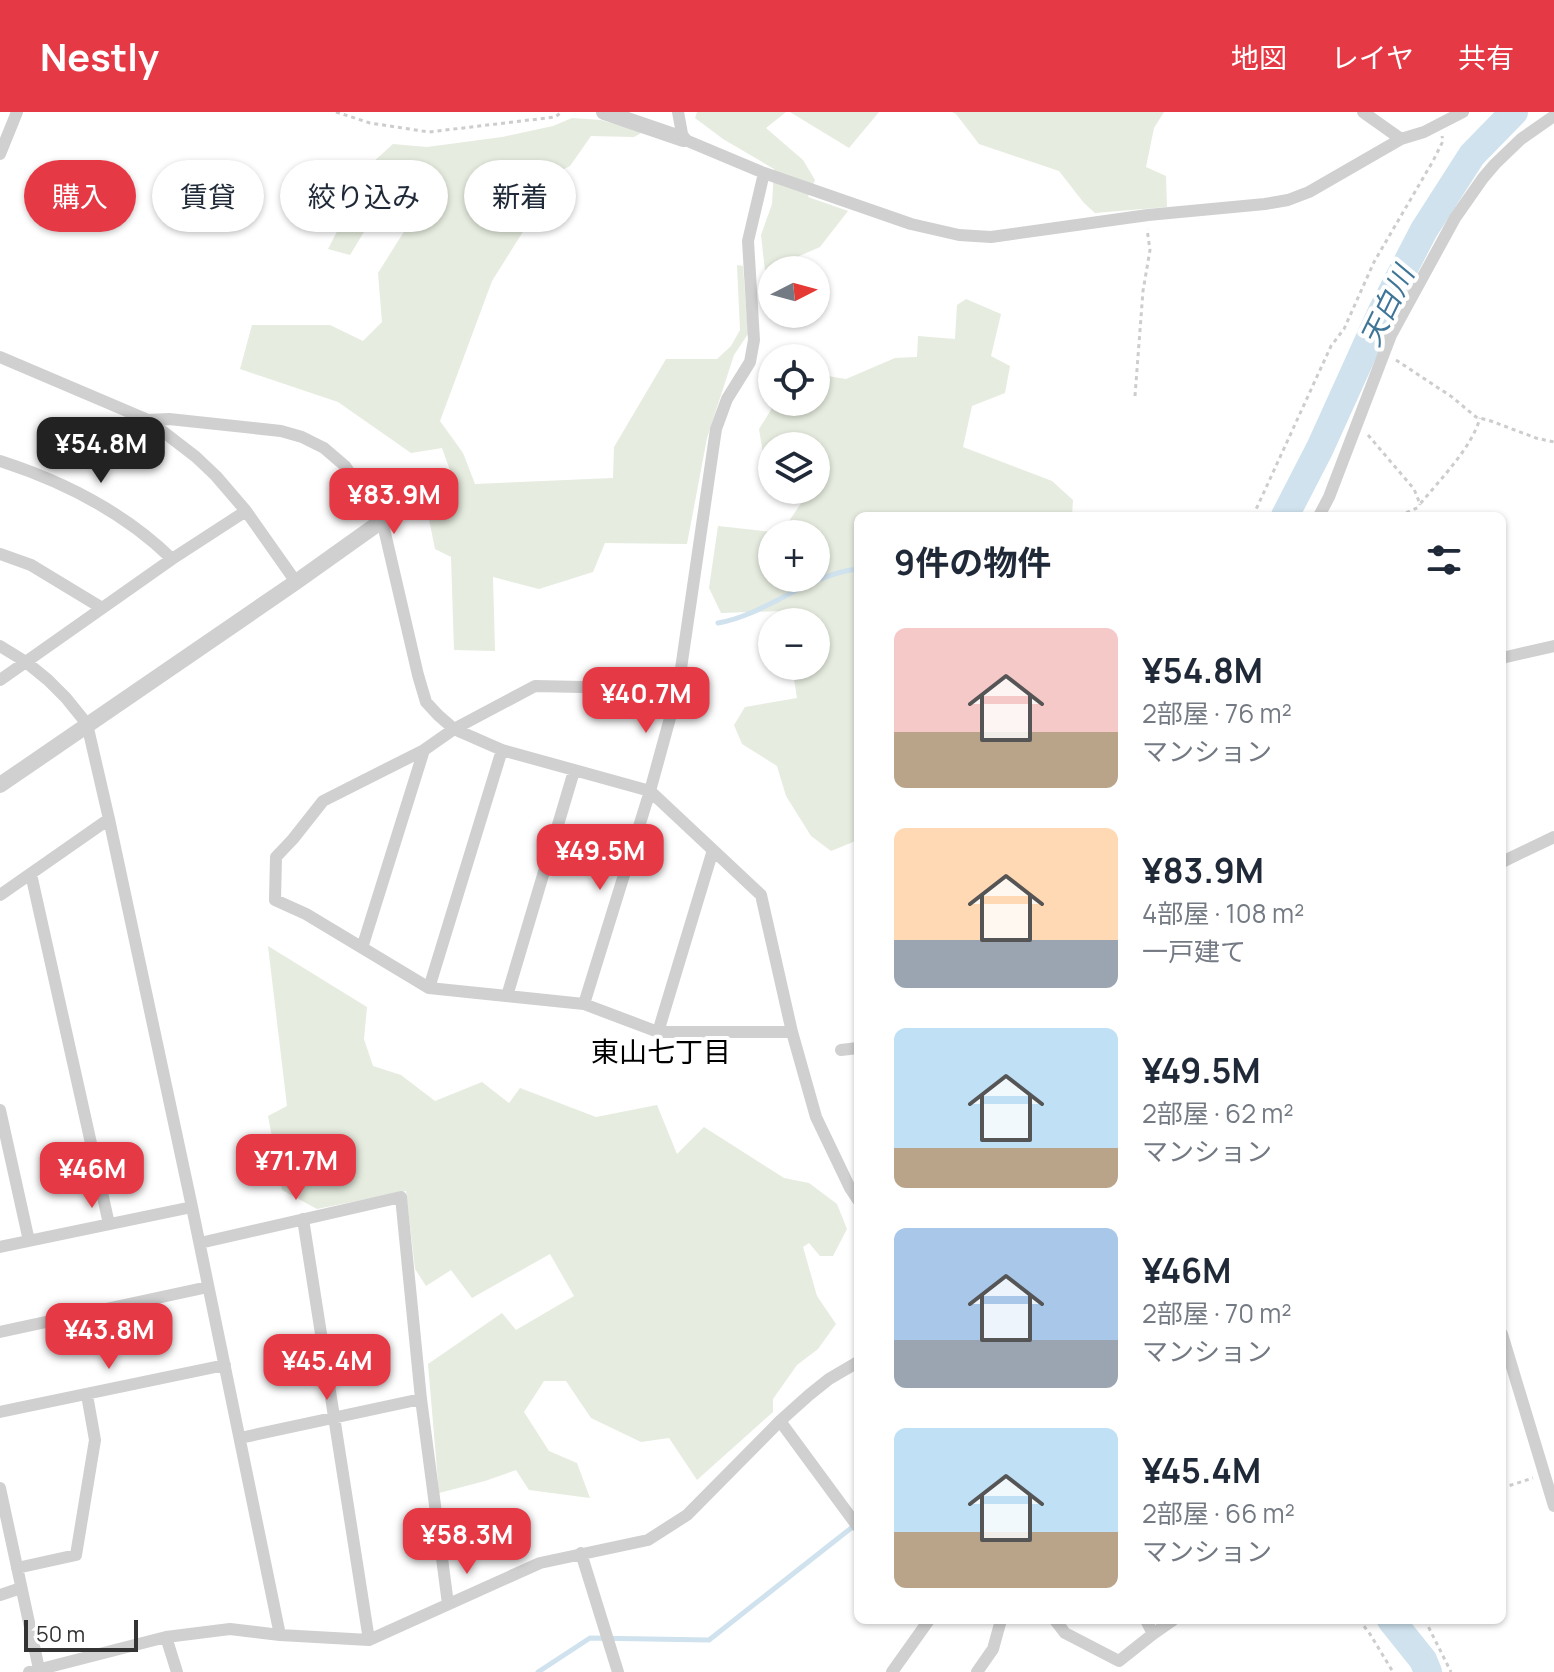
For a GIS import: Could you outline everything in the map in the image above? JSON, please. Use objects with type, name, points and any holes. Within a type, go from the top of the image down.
[{"type":"street","points":[[0,154],[17,112]]},
{"type":"street","points":[[604,112],[683,139],[764,173],[911,224],[959,235],[991,237],[1148,215],[1288,200],[1309,192],[1401,139],[1424,132],[1463,112]]},
{"type":"street","points":[[678,112],[683,139]]},
{"type":"street","points":[[1363,112],[1401,139]]},
{"type":"street","points":[[1321,512],[1391,335],[1455,218],[1483,178],[1521,139],[1554,116]]},
{"type":"street","points":[[584,1004],[678,689],[716,429],[727,399],[750,362],[754,340],[748,241],[764,173]]},
{"type":"street","points":[[0,358],[148,420],[206,466],[246,511],[296,582]]},
{"type":"street","points":[[148,420],[169,419],[281,431],[324,448],[345,466],[382,520],[418,675],[426,702],[438,715],[454,729],[502,750],[650,791],[761,895],[792,1032],[816,1117],[854,1188]]},
{"type":"street","points":[[0,461],[35,472],[81,493],[127,523],[172,559]]},
{"type":"street","points":[[0,785],[407,503]]},
{"type":"street","points":[[0,680],[246,511]]},
{"type":"street","points":[[0,554],[31,565],[102,608]]},
{"type":"street","points":[[0,646],[26,662],[66,698],[87,724],[200,1243],[280,1635]]},
{"type":"street","points":[[1506,657],[1554,646]]},
{"type":"street","points":[[678,689],[535,686],[454,729],[424,750],[323,801],[276,857],[275,900],[306,914],[429,988],[584,1004],[658,1032],[792,1032]]},
{"type":"street","points":[[362,948],[424,750]]},
{"type":"street","points":[[429,988],[502,750]]},
{"type":"street","points":[[507,996],[574,771]]},
{"type":"street","points":[[0,895],[109,819]]},
{"type":"street","points":[[1506,860],[1554,837]]},
{"type":"street","points":[[658,1032],[713,850]]},
{"type":"street","points":[[31,874],[109,1224]]},
{"type":"street","points":[[841,1050],[854,1048]]},
{"type":"street","points":[[0,1110],[29,1241]]},
{"type":"street","points":[[200,1243],[401,1197],[421,1399],[448,1604]]},
{"type":"street","points":[[0,1247],[192,1207]]},
{"type":"street","points":[[303,1219],[369,1640]]},
{"type":"street","points":[[0,1332],[208,1287]]},
{"type":"street","points":[[1506,1346],[1549,1473],[1554,1506]]},
{"type":"street","points":[[0,1488],[34,1670],[166,1637],[230,1629],[369,1640],[540,1563],[648,1540],[687,1515],[780,1421],[829,1379],[854,1364]]},
{"type":"street","points":[[0,1412],[225,1365]]},
{"type":"street","points":[[17,1568],[76,1555],[95,1440],[87,1395]]},
{"type":"street","points":[[240,1438],[421,1399]]},
{"type":"street","points":[[780,1421],[854,1522]]},
{"type":"street","points":[[581,1553],[618,1672]]},
{"type":"street","points":[[0,1595],[21,1588]]},
{"type":"street","points":[[892,1672],[925,1624]]},
{"type":"street","points":[[977,1672],[993,1649],[1000,1624]]},
{"type":"street","points":[[1058,1624],[1065,1633],[1119,1661],[1167,1624]]},
{"type":"street","points":[[1148,1624],[1153,1634]]},
{"type":"street","points":[[166,1637],[177,1672]]},
{"type":"path","points":[[336,112],[370,123],[429,132],[555,117],[562,112]]},
{"type":"path","points":[[1255,512],[1331,346],[1344,329],[1374,262],[1443,141],[1438,125]]},
{"type":"path","points":[[1135,396],[1143,291],[1150,250],[1148,215]]},
{"type":"path","points":[[1383,353],[1452,397],[1476,417],[1554,442]]},
{"type":"path","points":[[1408,512],[1419,507],[1459,455],[1480,418]]},
{"type":"path","points":[[1356,426],[1366,432],[1414,489],[1420,504]]},
{"type":"path","points":[[1506,1487],[1549,1473]]},
{"type":"path","points":[[1362,1624],[1393,1672]]},
{"type":"path","points":[[1427,1624],[1451,1672]]},
{"type":"shaded area","points":[[697,112],[786,112],[766,128],[803,160],[815,180],[808,197],[848,211],[820,247],[799,256],[763,256],[761,235],[772,204],[774,169],[723,139],[695,118]]},
{"type":"shaded area","points":[[790,112],[879,112],[849,148]]},
{"type":"shaded area","points":[[952,112],[1164,112],[1154,128],[1146,167],[1166,176],[1167,207],[1095,213],[1059,171],[979,144]]},
{"type":"shaded area","points":[[572,118],[601,120],[643,132],[634,137],[591,136],[574,160],[464,160],[464,232],[523,232],[492,281],[440,421],[463,453],[475,484],[613,478],[614,447],[666,359],[717,359],[731,346],[740,330],[737,265],[743,266],[748,334],[734,355],[707,438],[687,544],[605,543],[593,572],[539,589],[493,577],[495,651],[454,650],[451,557],[435,549],[428,514],[456,487],[442,448],[411,453],[338,402],[240,369],[252,325],[330,325],[363,341],[382,322],[378,273],[404,232],[448,232],[448,160],[375,160],[393,144],[427,147],[502,137],[553,126]]},
{"type":"shaded area","points":[[337,232],[364,232],[350,255],[328,249]]},
{"type":"shaded area","points":[[966,299],[1001,314],[991,356],[1010,366],[1005,393],[972,406],[963,447],[1052,481],[1073,500],[1072,512],[854,512],[854,842],[831,851],[811,836],[786,796],[777,766],[742,744],[734,725],[745,707],[797,698],[794,680],[830,680],[830,608],[758,608],[758,612],[721,613],[709,588],[718,526],[758,530],[758,592],[830,592],[830,520],[790,520],[801,504],[830,504],[830,432],[759,432],[759,429],[767,416],[830,416],[830,376],[846,379],[895,358],[917,357],[918,336],[955,339],[957,305]]},
{"type":"shaded area","points":[[268,946],[367,1007],[364,1039],[373,1066],[401,1075],[435,1101],[482,1082],[509,1103],[520,1088],[596,1117],[657,1105],[677,1154],[704,1127],[784,1178],[809,1183],[837,1204],[847,1229],[833,1256],[820,1256],[809,1243],[803,1247],[817,1296],[836,1324],[818,1349],[797,1365],[773,1399],[773,1412],[697,1480],[669,1438],[641,1442],[591,1418],[566,1381],[544,1381],[524,1412],[549,1451],[577,1463],[590,1498],[529,1490],[516,1470],[439,1493],[428,1364],[502,1313],[516,1330],[574,1296],[550,1254],[472,1298],[451,1270],[426,1286],[415,1269],[406,1191],[317,1209],[282,1190],[268,1116],[287,1106]]},
{"type":"waterway","name":"天白川","points":[[1287,512],[1424,230],[1472,155],[1514,112]]},
{"type":"waterway","points":[[718,623],[754,611],[822,578],[854,570]]},
{"type":"waterway","points":[[538,1672],[590,1638],[709,1640],[854,1526]]},
{"type":"waterway","name":"天白川","points":[[1394,1624],[1423,1660],[1428,1672]]},
{"type":"district","name":"東山七丁目","points":[[661,1052]]}]
